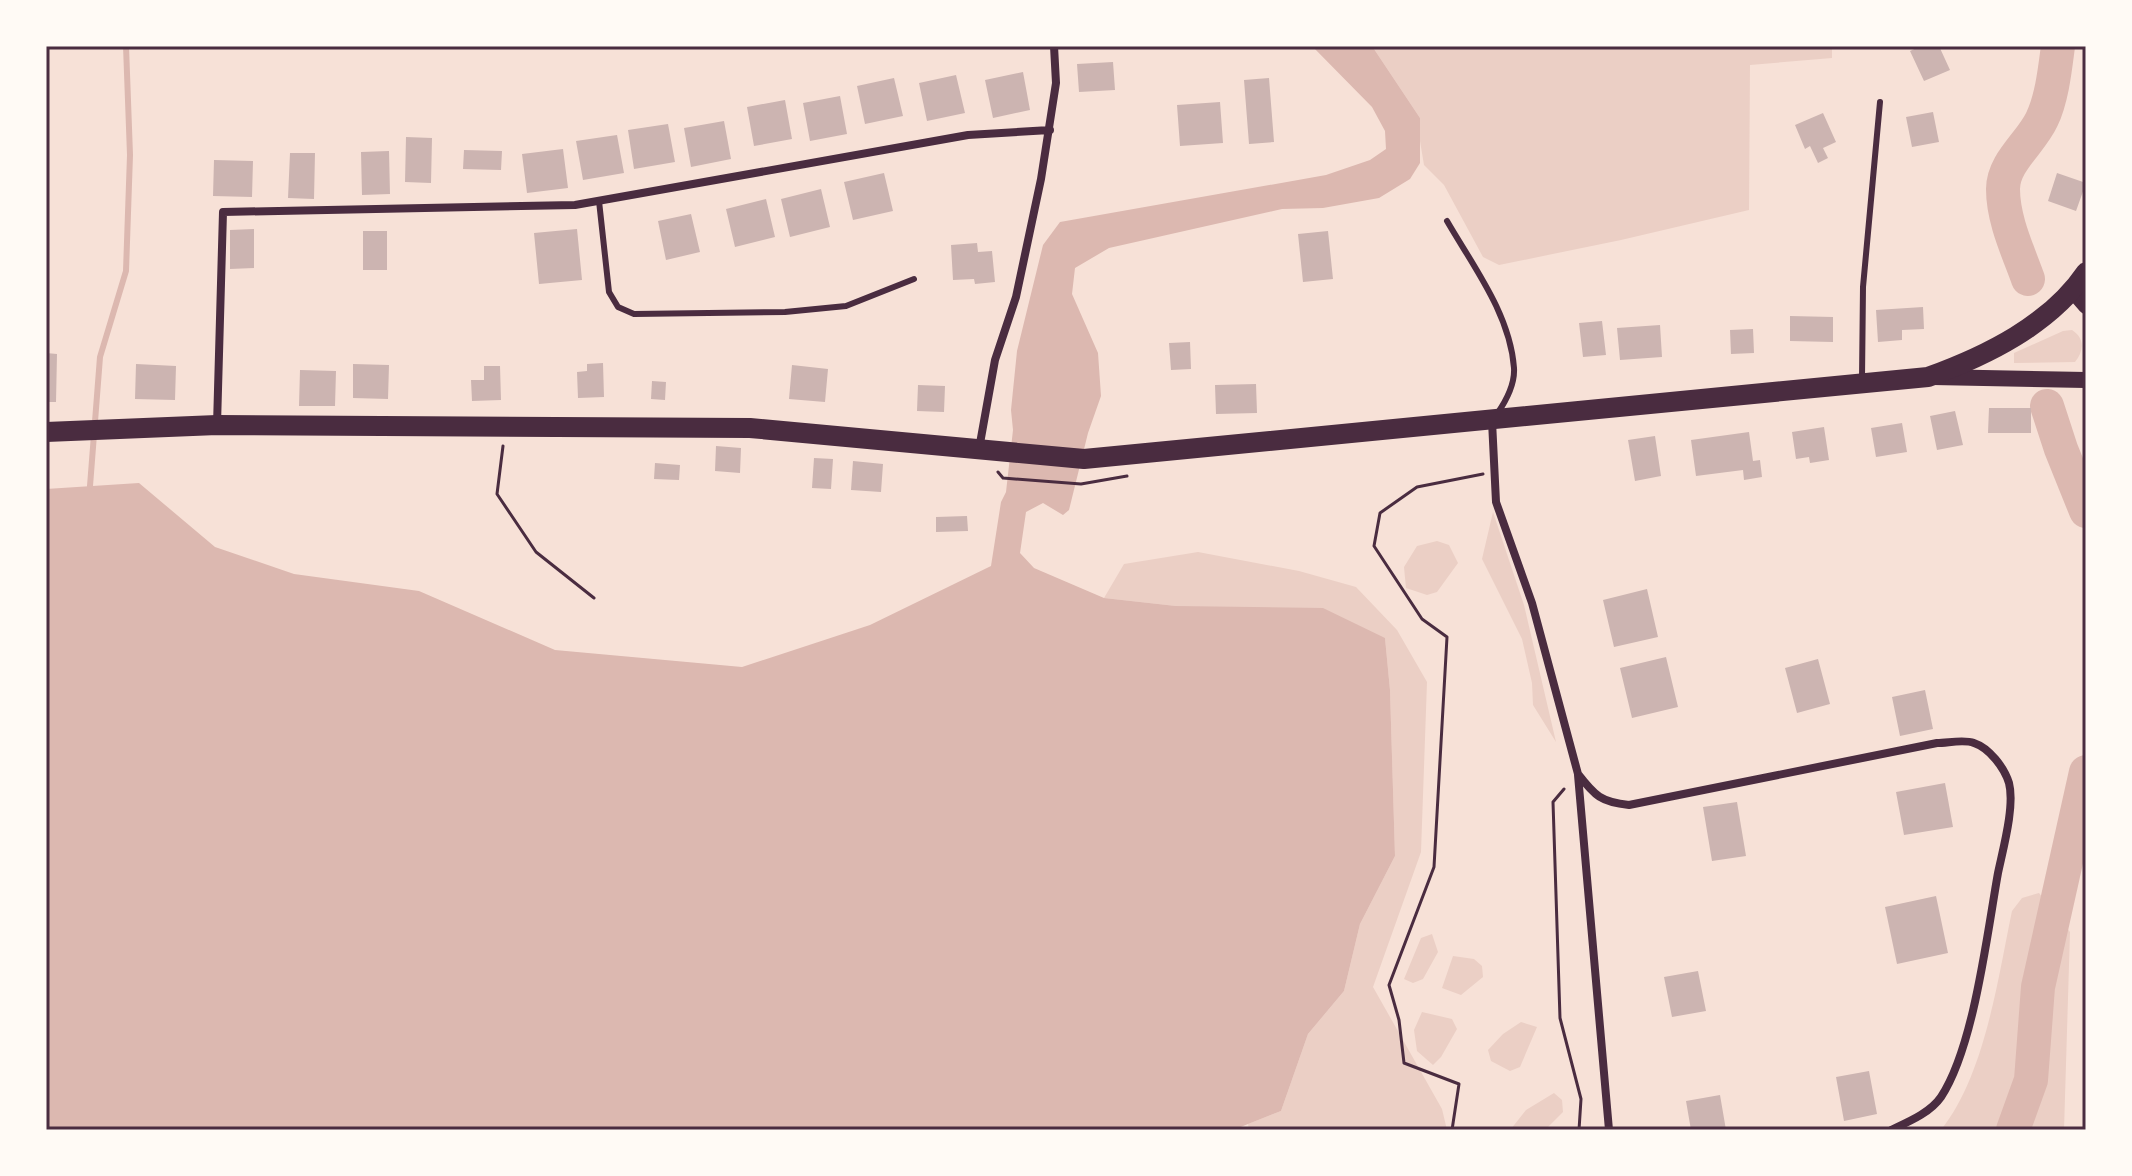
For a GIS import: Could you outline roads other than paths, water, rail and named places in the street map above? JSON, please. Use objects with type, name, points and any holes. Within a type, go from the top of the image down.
[{"type":"highway","points":[[53,432],[217,425],[750,428],[1084,459],[1862,386],[1928,377],[1975,359],[2079,298],[2086,272]]},
{"type":"main road","points":[[1928,377],[2086,380]]},
{"type":"street","points":[[979,450],[995,360],[1016,297],[1050,130],[1056,83],[1054,46]]},
{"type":"street","points":[[217,425],[223,212],[575,205],[968,135],[1050,130]]},
{"type":"street","points":[[1492,421],[1496,502],[1532,603],[1578,774],[1609,1130]]},
{"type":"street","points":[[1578,774],[1593,794],[1609,802],[1629,805],[1937,743],[1973,742],[1996,759],[2009,784],[2009,812],[1967,1026],[1955,1069],[1940,1099],[1918,1117],[1891,1130]]},
{"type":"lane","points":[[1862,386],[1863,287],[1880,102]]},
{"type":"lane","points":[[599,201],[609,292],[618,307],[634,314],[785,312],[846,306],[914,279]]},
{"type":"lane","points":[[1447,221],[1495,304],[1510,348],[1514,371],[1507,399],[1492,421]]},
{"type":"waterway","points":[[90,486],[100,357],[126,271],[130,155],[126,46]]},
{"type":"waterway","points":[[2028,279],[2006,212],[2004,179],[2012,161],[2037,128],[2045,111],[2058,46]]},
{"type":"waterway","points":[[2047,406],[2086,511]]},
{"type":"waterway","points":[[2013,1130],[2031,1080],[2038,987],[2086,772]]}]
